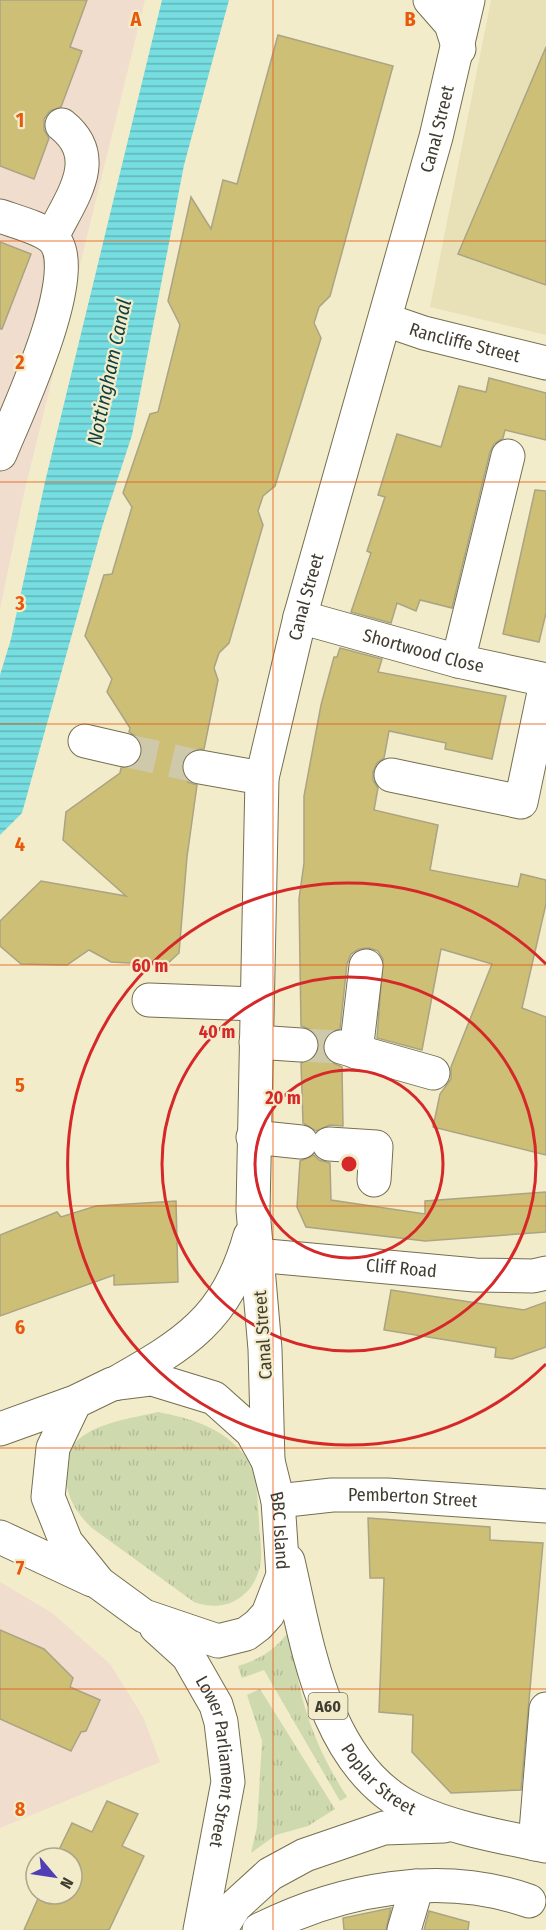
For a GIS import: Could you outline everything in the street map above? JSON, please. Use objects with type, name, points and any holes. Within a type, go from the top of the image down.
[{"type":"main road","points":[[430,0],[451,24],[459,48]]},
{"type":"main road","name":"Canal Street","points":[[268,1461],[265,1349],[253,1210],[262,778],[300,617],[362,394],[386,320],[459,48],[468,0]]},
{"type":"main road","points":[[52,237],[83,173],[79,142],[62,125]]},
{"type":"main road","points":[[0,216],[52,237],[61,253],[62,283],[56,310],[0,454]]},
{"type":"main road","name":"Rancliffe Street","points":[[386,320],[424,333],[546,363]]},
{"type":"main road","points":[[458,661],[508,456]]},
{"type":"main road","name":"Shortwood Close","points":[[300,617],[458,661],[546,682]]},
{"type":"main road","points":[[391,775],[521,802],[546,682]]},
{"type":"main road","points":[[85,741],[124,750]]},
{"type":"main road","points":[[200,767],[262,778]]},
{"type":"main road","points":[[366,966],[349,1050],[433,1073]]},
{"type":"main road","points":[[149,1000],[188,1004],[256,1004]]},
{"type":"main road","points":[[256,1042],[301,1045]]},
{"type":"main road","points":[[253,1137],[376,1148],[374,1180]]},
{"type":"main road","name":"Canal Street","points":[[112,1384],[166,1354],[206,1323],[238,1272],[250,1236],[253,1210]]},
{"type":"main road","name":"Cliff Road","points":[[256,1255],[475,1275],[533,1276],[546,1273]]},
{"type":"main road","name":"BBC Island","points":[[152,1379],[214,1398],[252,1432],[268,1461],[279,1511],[283,1575],[267,1614],[258,1625],[246,1634],[218,1641],[144,1616],[99,1583],[66,1542],[48,1497],[53,1448],[75,1402],[112,1384],[152,1379]]},
{"type":"main road","name":"A60","points":[[0,1429],[75,1402]]},
{"type":"main road","name":"Pemberton Street","points":[[279,1511],[332,1495],[387,1495],[546,1506]]},
{"type":"main road","name":"Poplar Street","points":[[279,1511],[305,1637],[331,1718],[346,1746],[384,1792],[414,1810],[463,1826],[541,1845]]},
{"type":"main road","name":"A60","points":[[0,1537],[99,1583]]},
{"type":"main road","name":"Lower Parliament Street","points":[[144,1616],[188,1656],[216,1705],[221,1722],[228,1782],[200,1930]]},
{"type":"main road","points":[[541,1845],[546,1709]]},
{"type":"main road","points":[[220,1930],[235,1906],[270,1874],[305,1855],[384,1828],[463,1826]]},
{"type":"main road","points":[[259,1930],[313,1906],[362,1894],[417,1886],[473,1888],[529,1901]]},
{"type":"main road","points":[[404,1930],[417,1886]]},
{"type":"shaded area","points":[[0,0],[145,0],[24,493],[0,609]]},
{"type":"shaded area","points":[[491,0],[546,0],[546,335],[430,307]]},
{"type":"shaded area","points":[[0,1582],[52,1613],[110,1664],[143,1717],[160,1762],[0,1828]]},
{"type":"green space","points":[[158,1412],[192,1420],[213,1429],[240,1450],[250,1465],[256,1483],[261,1561],[253,1584],[246,1593],[228,1604],[217,1606],[194,1602],[92,1528],[78,1511],[68,1491],[67,1458],[72,1447],[81,1437],[105,1425]]},
{"type":"green space","points":[[291,1628],[293,1652],[302,1696],[324,1757],[347,1797],[340,1801],[264,1670],[242,1678],[238,1666],[268,1652]]},
{"type":"green space","points":[[260,1689],[335,1809],[308,1826],[276,1835],[251,1853],[257,1827],[262,1741],[247,1695]]},
{"type":"water","name":"Nottingham Canal","points":[[162,0],[229,0],[184,165],[132,435],[102,527],[22,813],[0,835],[0,675],[11,639],[45,482]]},
{"type":"building","points":[[0,0],[87,0],[70,47],[82,51],[61,107],[50,111],[44,119],[44,130],[49,138],[34,179],[0,166]]},
{"type":"building","points":[[278,35],[393,66],[330,296],[319,307],[314,323],[321,338],[275,486],[263,496],[258,511],[263,525],[229,643],[219,653],[214,668],[218,680],[204,749],[193,750],[186,755],[182,763],[183,774],[188,782],[197,785],[187,857],[179,953],[166,965],[111,962],[89,950],[67,965],[21,964],[0,946],[0,921],[41,881],[126,896],[63,840],[66,812],[120,773],[121,768],[137,763],[142,754],[142,744],[129,732],[130,728],[107,692],[112,679],[85,636],[104,575],[112,574],[132,507],[123,493],[150,414],[158,412],[180,325],[168,301],[191,197],[211,229],[223,180],[237,184]]},
{"type":"building","points":[[546,47],[546,285],[458,254]]},
{"type":"building","points":[[0,242],[31,254],[2,329],[0,329]]},
{"type":"building","points":[[489,378],[546,393],[546,440],[505,430],[503,438],[494,444],[490,452],[452,608],[420,600],[416,611],[397,603],[391,623],[351,612],[371,553],[367,551],[385,497],[378,495],[397,434],[441,447],[459,386],[486,392]]},
{"type":"building","points":[[535,490],[546,491],[546,613],[539,642],[503,634]]},
{"type":"building","points":[[340,648],[382,659],[378,672],[506,696],[492,759],[445,749],[446,743],[389,731],[384,758],[377,763],[373,772],[373,780],[378,788],[374,810],[438,825],[430,870],[518,887],[521,874],[546,880],[546,904],[522,1008],[546,1017],[546,1155],[433,1127],[440,1094],[451,1079],[451,1067],[492,964],[441,949],[422,1050],[377,1038],[383,959],[378,951],[369,948],[359,949],[351,954],[347,964],[340,1029],[328,1033],[323,1042],[323,1051],[327,1060],[342,1067],[343,1126],[330,1125],[316,1131],[303,1123],[301,1063],[316,1056],[320,1046],[318,1036],[312,1030],[301,1026],[299,899],[304,863],[304,796],[321,705],[334,657],[337,657]]},
{"type":"building","points":[[314,1155],[319,1160],[330,1163],[331,1200],[425,1214],[425,1201],[546,1192],[546,1232],[425,1241],[306,1227],[297,1207],[300,1161]]},
{"type":"building","points":[[176,1201],[178,1282],[114,1285],[114,1275],[0,1316],[0,1235],[57,1212],[61,1217],[96,1206]]},
{"type":"building","points":[[391,1290],[524,1310],[546,1302],[546,1347],[512,1359],[495,1357],[496,1348],[384,1330]]},
{"type":"building","points":[[368,1518],[490,1527],[490,1540],[543,1543],[521,1790],[451,1793],[412,1752],[413,1715],[379,1712],[384,1578],[370,1578]]},
{"type":"building","points":[[0,1630],[44,1649],[73,1678],[70,1687],[100,1700],[86,1731],[81,1732],[71,1751],[0,1719]]},
{"type":"building","points":[[107,1801],[138,1814],[122,1846],[144,1856],[109,1930],[24,1930],[35,1906],[84,1906],[84,1846],[61,1846],[72,1823],[92,1832]]},
{"type":"building","points":[[391,1908],[386,1930],[344,1930],[343,1918]]},
{"type":"building","points":[[429,1911],[469,1922],[468,1930],[424,1930]]},
{"type":"tunnel","points":[[124,750],[200,767]]},
{"type":"tunnel","points":[[301,1045],[341,1047]]}]
